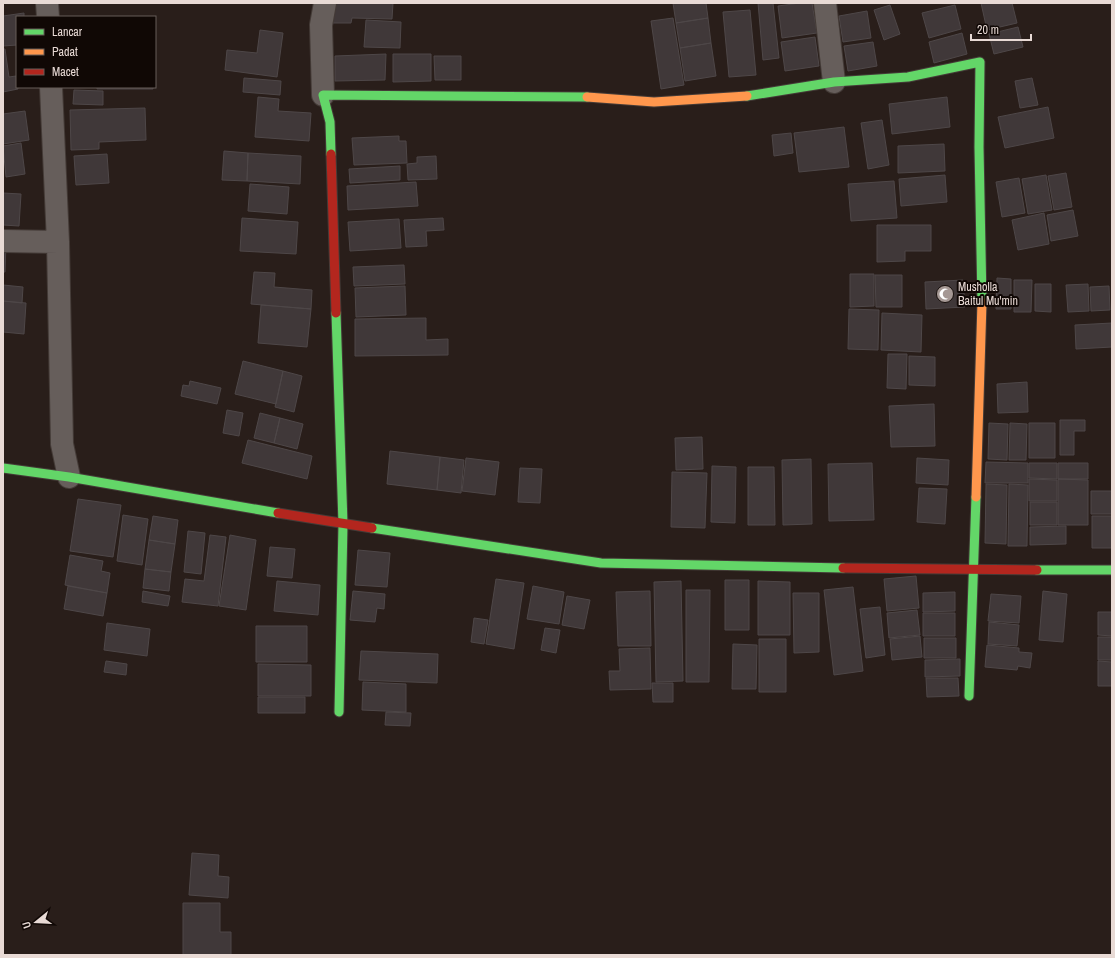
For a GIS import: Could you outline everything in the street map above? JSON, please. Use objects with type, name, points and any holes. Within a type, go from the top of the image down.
[{"type":"street","points":[[48,3],[48,16]]},
{"type":"street","points":[[325,3],[321,25],[324,95],[330,122],[343,524],[339,712]]},
{"type":"street","points":[[825,3],[834,82]]},
{"type":"street","points":[[324,95],[590,97],[654,102],[749,96],[834,82],[908,77],[980,62],[979,147],[982,317],[972,570],[969,696]]},
{"type":"street","points":[[51,88],[58,242],[62,444],[69,478]]},
{"type":"street","points":[[3,241],[58,242]]},
{"type":"street","points":[[3,468],[343,524],[601,563],[972,570],[1112,570]]},
{"type":"building","points":[[330,3],[393,3],[392,19],[352,18],[351,23],[330,23]]},
{"type":"building","points":[[673,3],[706,3],[708,18],[676,23]]},
{"type":"building","points":[[758,3],[773,3],[779,58],[763,60]]},
{"type":"building","points":[[812,3],[817,33],[782,38],[778,6]]},
{"type":"building","points":[[981,3],[1012,3],[1017,23],[987,30]]},
{"type":"building","points":[[890,5],[900,34],[884,40],[874,10]]},
{"type":"building","points":[[955,5],[961,29],[929,38],[922,13]]},
{"type":"building","points":[[750,10],[756,75],[729,77],[723,12]]},
{"type":"building","points":[[867,11],[871,38],[843,42],[839,16]]},
{"type":"building","points":[[24,13],[24,16],[16,16],[16,45],[3,46],[3,16]]},
{"type":"building","points":[[673,18],[684,85],[661,89],[651,21]]},
{"type":"building","points":[[708,18],[711,43],[680,48],[676,23]]},
{"type":"building","points":[[366,20],[401,22],[400,48],[364,47]]},
{"type":"building","points":[[1018,27],[1023,47],[994,54],[989,34]]},
{"type":"building","points":[[260,30],[283,33],[277,77],[225,70],[227,50],[257,53]]},
{"type":"building","points":[[962,33],[967,54],[934,63],[929,42]]},
{"type":"building","points":[[815,37],[819,66],[785,71],[781,42]]},
{"type":"building","points":[[873,42],[877,66],[848,71],[844,46]]},
{"type":"building","points":[[711,43],[716,76],[685,81],[680,48]]},
{"type":"building","points":[[3,49],[5,49],[9,77],[16,76],[16,88],[18,89],[3,92]]},
{"type":"building","points":[[386,54],[385,80],[335,81],[335,56]]},
{"type":"building","points":[[393,54],[431,54],[431,81],[393,82]]},
{"type":"building","points":[[434,56],[461,56],[461,80],[435,80]]},
{"type":"building","points":[[244,78],[281,81],[280,95],[243,92]]},
{"type":"building","points":[[1032,78],[1038,105],[1020,108],[1015,81]]},
{"type":"building","points":[[97,88],[153,88],[153,89]]},
{"type":"building","points":[[74,90],[103,91],[103,105],[73,104]]},
{"type":"building","points":[[258,97],[279,99],[278,111],[311,113],[309,141],[255,137]]},
{"type":"building","points":[[947,97],[950,127],[892,134],[889,104]]},
{"type":"building","points":[[1048,107],[1054,138],[1005,148],[998,117]]},
{"type":"building","points":[[145,108],[146,140],[99,142],[99,149],[71,150],[70,110]]},
{"type":"building","points":[[25,111],[29,140],[3,144],[3,114]]},
{"type":"building","points":[[882,120],[889,165],[868,169],[861,123]]},
{"type":"building","points":[[844,127],[849,167],[799,172],[794,133]]},
{"type":"building","points":[[791,133],[793,153],[774,156],[772,135]]},
{"type":"building","points":[[399,136],[399,141],[406,141],[407,163],[354,165],[352,138]]},
{"type":"building","points":[[21,143],[25,174],[6,177],[3,146]]},
{"type":"building","points":[[944,144],[945,171],[898,173],[898,146]]},
{"type":"building","points":[[224,151],[248,153],[247,181],[222,180]]},
{"type":"building","points":[[248,153],[301,156],[300,184],[247,181]]},
{"type":"building","points":[[107,154],[109,183],[76,185],[74,156]]},
{"type":"building","points":[[436,156],[437,179],[408,180],[407,164],[417,163],[417,157]]},
{"type":"building","points":[[400,166],[400,180],[350,183],[349,169]]},
{"type":"building","points":[[1066,173],[1072,207],[1054,210],[1048,176]]},
{"type":"building","points":[[945,175],[947,202],[901,206],[899,179]]},
{"type":"building","points":[[1046,175],[1052,210],[1028,214],[1022,179]]},
{"type":"building","points":[[1019,178],[1025,213],[1002,217],[996,182]]},
{"type":"building","points":[[894,181],[897,218],[851,221],[848,184]]},
{"type":"building","points":[[416,182],[418,206],[348,210],[347,186]]},
{"type":"building","points":[[250,184],[289,187],[287,214],[248,211]]},
{"type":"building","points":[[3,193],[21,194],[19,226],[3,225]]},
{"type":"building","points":[[1073,210],[1078,236],[1051,241],[1047,215]]},
{"type":"building","points":[[1044,213],[1049,244],[1018,250],[1012,220]]},
{"type":"building","points":[[242,218],[298,222],[296,254],[240,251]]},
{"type":"building","points":[[443,218],[444,230],[426,231],[427,246],[406,247],[404,220]]},
{"type":"building","points":[[399,219],[401,248],[350,251],[348,222]]},
{"type":"building","points":[[877,225],[931,225],[931,251],[905,251],[905,261],[877,262]]},
{"type":"building","points":[[3,244],[6,244],[5,272],[3,272]]},
{"type":"building","points":[[404,265],[405,284],[354,286],[353,267]]},
{"type":"building","points":[[254,272],[275,273],[274,287],[312,290],[311,309],[251,304]]},
{"type":"building","points":[[850,274],[874,274],[874,306],[850,307]]},
{"type":"building","points":[[875,275],[902,275],[902,307],[876,307]]},
{"type":"building","points":[[997,278],[1011,279],[1011,309],[996,309]]},
{"type":"building","name":"Musholla Baitul Mu'min","points":[[963,280],[965,307],[926,309],[925,282]]},
{"type":"building","points":[[1014,280],[1032,280],[1031,312],[1014,312]]},
{"type":"building","points":[[1035,284],[1051,284],[1051,312],[1035,311]]},
{"type":"building","points":[[1088,284],[1089,311],[1068,312],[1066,285]]},
{"type":"building","points":[[3,285],[23,287],[22,303],[3,301]]},
{"type":"building","points":[[405,286],[406,315],[356,317],[355,288]]},
{"type":"building","points":[[1109,286],[1110,310],[1091,311],[1090,287]]},
{"type":"building","points":[[3,301],[26,303],[24,334],[3,332]]},
{"type":"building","points":[[261,305],[311,309],[307,347],[258,343]]},
{"type":"building","points":[[849,309],[879,310],[878,350],[848,349]]},
{"type":"building","points":[[882,313],[922,315],[921,352],[881,350]]},
{"type":"building","points":[[426,318],[426,340],[448,339],[448,355],[355,356],[355,319]]},
{"type":"building","points":[[1112,323],[1112,347],[1076,349],[1075,325]]},
{"type":"building","points":[[888,354],[907,354],[906,389],[887,388]]},
{"type":"building","points":[[909,356],[935,357],[935,386],[909,385]]},
{"type":"building","points":[[243,361],[283,371],[276,404],[235,394]]},
{"type":"building","points":[[283,371],[302,376],[294,412],[275,407]]},
{"type":"building","points":[[190,381],[221,388],[217,404],[181,396],[183,385],[189,386]]},
{"type":"building","points":[[1027,382],[1028,412],[998,413],[997,384]]},
{"type":"building","points":[[934,404],[935,446],[891,447],[889,406]]},
{"type":"building","points":[[227,410],[243,413],[239,436],[223,433]]},
{"type":"building","points":[[260,413],[280,418],[274,443],[254,438]]},
{"type":"building","points":[[280,418],[303,424],[297,449],[274,443]]},
{"type":"building","points":[[1060,420],[1085,420],[1085,431],[1074,431],[1074,455],[1060,455]]},
{"type":"building","points":[[989,423],[1008,424],[1007,460],[988,459]]},
{"type":"building","points":[[1010,423],[1027,424],[1026,460],[1009,460]]},
{"type":"building","points":[[1029,423],[1055,423],[1055,458],[1029,458]]},
{"type":"building","points":[[702,437],[703,469],[676,470],[675,438]]},
{"type":"building","points":[[248,440],[312,456],[307,479],[242,463]]},
{"type":"building","points":[[390,451],[440,457],[437,490],[387,484]]},
{"type":"building","points":[[440,457],[464,460],[461,493],[437,490]]},
{"type":"building","points":[[466,458],[499,462],[495,495],[462,491]]},
{"type":"building","points":[[917,458],[949,460],[948,485],[916,483]]},
{"type":"building","points":[[811,459],[812,524],[783,525],[782,460]]},
{"type":"building","points":[[986,462],[1028,463],[1028,483],[985,483]]},
{"type":"building","points":[[872,463],[874,520],[829,521],[828,464]]},
{"type":"building","points":[[1029,463],[1057,463],[1057,479],[1029,478]]},
{"type":"building","points":[[1058,463],[1088,463],[1088,479],[1058,479]]},
{"type":"building","points":[[712,466],[736,467],[735,523],[711,522]]},
{"type":"building","points":[[748,467],[774,467],[775,525],[748,525]]},
{"type":"building","points":[[520,468],[542,469],[540,503],[518,502]]},
{"type":"building","points":[[672,472],[707,473],[705,528],[671,527]]},
{"type":"building","points":[[1029,479],[1057,480],[1057,501],[1029,501]]},
{"type":"building","points":[[1058,479],[1088,480],[1088,525],[1058,525]]},
{"type":"building","points":[[986,484],[1007,485],[1006,544],[985,543]]},
{"type":"building","points":[[1009,484],[1028,485],[1027,546],[1008,546]]},
{"type":"building","points":[[919,488],[947,489],[945,524],[917,522]]},
{"type":"building","points":[[1091,491],[1112,491],[1112,514],[1091,514]]},
{"type":"building","points":[[78,499],[121,505],[113,557],[70,551]]},
{"type":"building","points":[[1030,502],[1057,502],[1057,525],[1030,525]]},
{"type":"building","points":[[123,515],[148,519],[142,565],[117,561]]},
{"type":"building","points":[[153,516],[178,520],[175,544],[149,540]]},
{"type":"building","points":[[1092,516],[1112,516],[1112,548],[1092,548]]},
{"type":"building","points":[[1066,526],[1066,544],[1030,545],[1030,527]]},
{"type":"building","points":[[188,531],[205,533],[201,574],[184,572]]},
{"type":"building","points":[[210,535],[226,537],[218,606],[182,602],[185,579],[204,581]]},
{"type":"building","points":[[230,535],[256,540],[246,610],[219,606]]},
{"type":"building","points":[[149,540],[175,544],[171,572],[145,569]]},
{"type":"building","points":[[270,547],[295,549],[292,578],[267,576]]},
{"type":"building","points":[[358,550],[390,553],[387,587],[355,585]]},
{"type":"building","points":[[70,555],[103,561],[101,571],[110,573],[107,593],[65,585]]},
{"type":"building","points":[[145,569],[171,572],[169,591],[143,588]]},
{"type":"building","points":[[916,576],[919,608],[887,611],[884,579]]},
{"type":"building","points":[[496,579],[524,583],[514,649],[486,644]]},
{"type":"building","points":[[725,580],[749,580],[749,630],[725,630]]},
{"type":"building","points":[[277,581],[320,585],[318,615],[274,611]]},
{"type":"building","points":[[681,581],[683,681],[656,682],[654,582]]},
{"type":"building","points":[[758,581],[790,582],[790,635],[758,635]]},
{"type":"building","points":[[68,586],[107,593],[103,616],[64,609]]},
{"type":"building","points":[[533,586],[564,592],[559,624],[527,619]]},
{"type":"building","points":[[853,587],[863,671],[834,675],[824,590]]},
{"type":"building","points":[[686,590],[710,590],[709,682],[686,682]]},
{"type":"building","points":[[143,591],[170,596],[168,606],[142,602]]},
{"type":"building","points":[[353,591],[385,594],[384,609],[377,608],[375,622],[350,620]]},
{"type":"building","points":[[650,591],[651,646],[618,646],[616,592]]},
{"type":"building","points":[[1043,591],[1067,594],[1063,642],[1039,640]]},
{"type":"building","points":[[955,592],[955,611],[923,612],[923,593]]},
{"type":"building","points":[[793,593],[819,593],[819,652],[794,653]]},
{"type":"building","points":[[991,594],[1021,596],[1019,623],[988,621]]},
{"type":"building","points":[[567,596],[590,600],[584,629],[562,625]]},
{"type":"building","points":[[880,607],[885,655],[866,658],[860,609]]},
{"type":"building","points":[[917,610],[920,635],[889,638],[887,613]]},
{"type":"building","points":[[1098,612],[1112,612],[1112,636],[1098,635]]},
{"type":"building","points":[[923,613],[955,613],[955,636],[923,636]]},
{"type":"building","points":[[474,618],[488,620],[484,644],[471,642]]},
{"type":"building","points":[[989,622],[1019,625],[1017,646],[988,644]]},
{"type":"building","points":[[107,623],[150,629],[147,656],[104,650]]},
{"type":"building","points":[[256,626],[307,626],[307,662],[256,662]]},
{"type":"building","points":[[545,628],[560,630],[556,653],[541,650]]},
{"type":"building","points":[[920,636],[922,657],[892,660],[890,639]]},
{"type":"building","points":[[1098,637],[1112,637],[1112,660],[1098,660]]},
{"type":"building","points":[[924,638],[956,638],[956,658],[924,658]]},
{"type":"building","points":[[759,639],[786,639],[786,692],[759,692]]},
{"type":"building","points":[[733,644],[757,645],[756,689],[732,689]]},
{"type":"building","points":[[987,645],[1019,648],[1019,652],[1032,653],[1030,668],[1018,666],[1017,670],[985,667]]},
{"type":"building","points":[[650,648],[651,689],[610,690],[609,671],[620,671],[619,649]]},
{"type":"building","points":[[361,651],[438,654],[437,683],[359,680]]},
{"type":"building","points":[[960,659],[960,676],[925,677],[925,660]]},
{"type":"building","points":[[106,661],[127,664],[126,675],[104,672]]},
{"type":"building","points":[[1098,661],[1112,662],[1112,686],[1098,686]]},
{"type":"building","points":[[258,664],[311,665],[311,696],[258,696]]},
{"type":"building","points":[[926,678],[958,678],[959,696],[927,697]]},
{"type":"building","points":[[363,682],[406,684],[406,712],[362,710]]},
{"type":"building","points":[[652,683],[673,683],[673,702],[653,702]]},
{"type":"building","points":[[258,697],[305,697],[305,713],[258,713]]},
{"type":"building","points":[[386,712],[411,713],[410,726],[385,725]]},
{"type":"building","points":[[192,853],[219,855],[218,876],[229,877],[228,898],[189,895]]},
{"type":"building","points":[[183,903],[220,903],[220,932],[231,932],[231,955],[183,955]]},
{"type":"traffic: fast","points":[[747,96],[834,82],[908,77],[980,62],[979,147],[982,302]]},
{"type":"traffic: fast","points":[[331,154],[330,122],[323,95],[587,97]]},
{"type":"traffic: fast","points":[[336,313],[343,524],[339,712]]},
{"type":"traffic: fast","points":[[3,468],[69,477],[278,513]]},
{"type":"traffic: fast","points":[[969,696],[976,497]]},
{"type":"traffic: fast","points":[[372,528],[601,563],[843,568]]},
{"type":"traffic: fast","points":[[1037,570],[1112,570]]},
{"type":"traffic: slow","points":[[587,97],[654,102],[747,96]]},
{"type":"traffic: slow","points":[[976,497],[982,302]]},
{"type":"traffic: jam","points":[[331,154],[336,313]]},
{"type":"traffic: jam","points":[[278,513],[372,528]]},
{"type":"traffic: jam","points":[[843,568],[1037,570]]},
{"type":"place","name":"Musholla Baitul Mu'min","points":[[945,294]]}]
